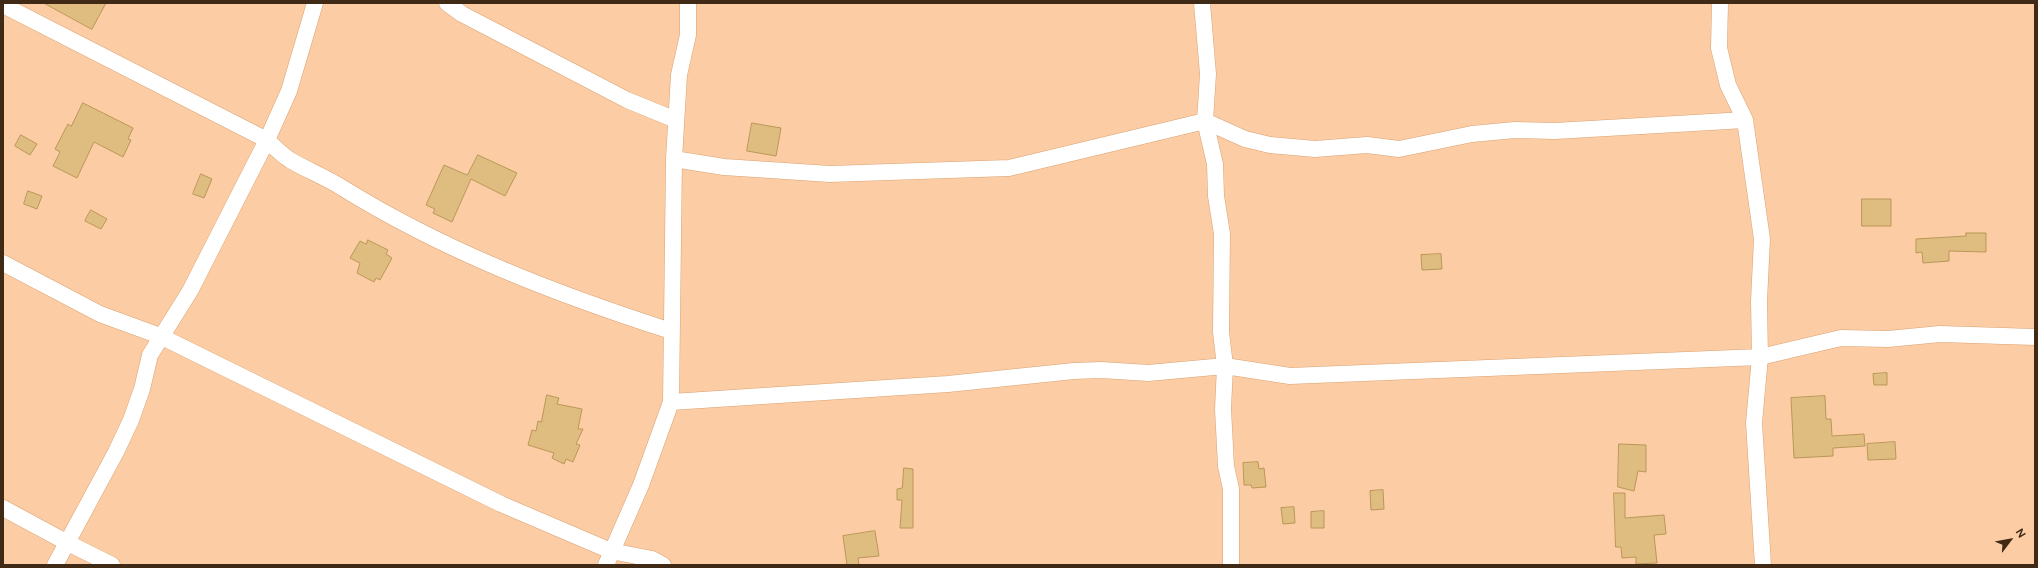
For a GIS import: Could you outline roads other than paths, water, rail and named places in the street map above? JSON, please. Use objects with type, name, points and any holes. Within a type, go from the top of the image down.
[{"type":"street","points":[[55,565],[66,542],[92,498],[131,420],[142,389],[150,354],[160,336],[190,291],[267,140],[289,91],[315,3]]},
{"type":"street","points":[[447,3],[462,14],[626,100],[676,120]]},
{"type":"street","points":[[609,558],[641,485],[671,402],[674,159],[678,75],[688,35],[688,3]]},
{"type":"street","points":[[1202,3],[1208,74],[1205,121],[1214,164],[1216,196],[1222,234],[1221,332],[1225,366],[1223,409],[1226,466],[1231,489],[1232,565]]},
{"type":"street","points":[[1720,3],[1719,48],[1728,85],[1745,120],[1762,239],[1760,357],[1754,423],[1763,565]]},
{"type":"street","points":[[3,5],[267,140],[289,160],[311,170],[418,232],[536,284],[671,331]]},
{"type":"street","points":[[674,159],[724,167],[830,174],[1009,168],[1205,121],[1245,139],[1270,145],[1315,149],[1367,145],[1399,149],[1472,134],[1508,130],[1555,131],[1745,120]]},
{"type":"street","points":[[3,263],[100,314],[160,336],[609,558],[652,558],[663,565]]},
{"type":"street","points":[[671,402],[948,384],[1074,371],[1101,370],[1148,373],[1225,366],[1290,376],[1760,357],[1841,338],[1888,339],[1940,334],[2035,337]]},
{"type":"street","points":[[3,508],[112,565]]}]
